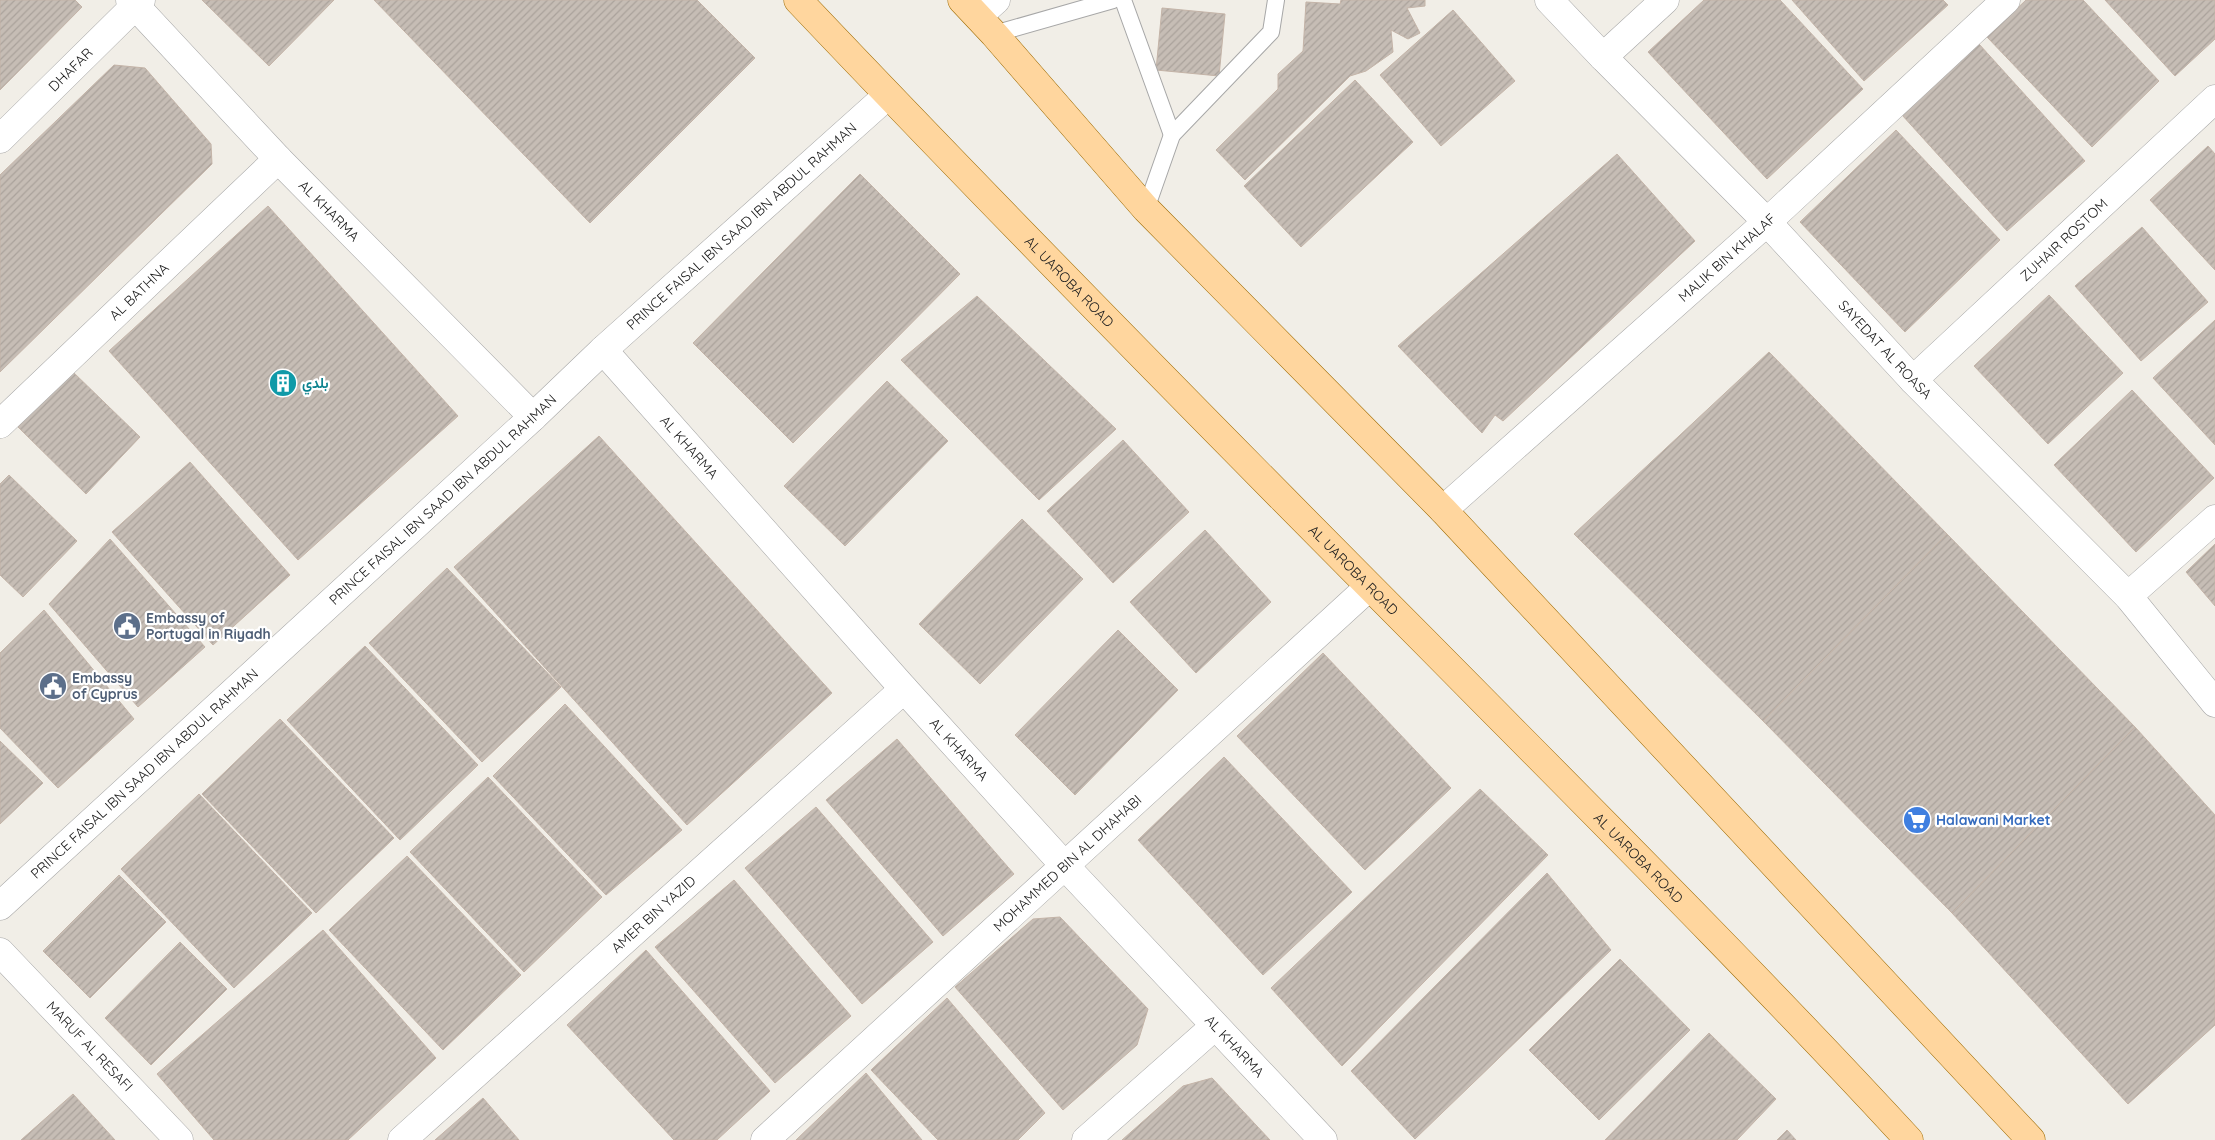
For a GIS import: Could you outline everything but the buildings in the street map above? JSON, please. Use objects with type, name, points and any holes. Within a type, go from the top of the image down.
[{"type":"main road","name":"AL UAROBA ROAD","points":[[798,0],[888,95],[1369,587],[1803,1025],[1909,1140]]},
{"type":"main road","points":[[982,12],[1146,209],[1443,510],[2031,1140]]},
{"type":"street","name":"SAYEDAT AL ROASA","points":[[1550,0],[1603,58],[1767,222],[1913,380],[2128,596],[2215,703]]},
{"type":"street","points":[[1603,58],[1665,0]]},
{"type":"street","name":"MALIK BIN KHALAF","points":[[1443,510],[1767,222],[2006,0]]},
{"type":"street","name":"DHAFAR","points":[[0,139],[136,2]]},
{"type":"street","name":"AL KHARMA","points":[[136,2],[278,159],[534,417]]},
{"type":"street","name":"PRINCE FAISAL IBN SAAD IBN ABDUL RAHMAN","points":[[0,906],[534,417],[603,350],[888,95]]},
{"type":"street","name":"ZUHAIR ROSTOM","points":[[1913,380],[2215,99]]},
{"type":"street","name":"AL BATHNA","points":[[0,424],[278,159]]},
{"type":"street","name":"AL KHARMA","points":[[603,350],[904,690],[1065,866],[1323,1140]]},
{"type":"street","points":[[2128,596],[2215,519]]},
{"type":"street","name":"MOHAMMED BIN AL DHAHABI","points":[[764,1140],[1369,587]]},
{"type":"street","name":"AMER BIN YAZID","points":[[402,1140],[904,690]]},
{"type":"street","name":"MARUF AL RESAFI","points":[[0,952],[179,1140]]},
{"type":"street","points":[[1086,1140],[1215,1026]]},
{"type":"lane","points":[[982,12],[1113,0]]},
{"type":"lane","points":[[1123,0],[1172,135]]},
{"type":"lane","points":[[1146,209],[1172,135],[1271,32],[1276,0]]},
{"type":"place","name":"بلدي","points":[[283,383]]},
{"type":"place","name":"Embassy of Portugal in Riyadh","points":[[127,626]]},
{"type":"place","name":"Embassy of Cyprus","points":[[53,686]]},
{"type":"place","name":"Halawani Market","points":[[1917,820]]}]
